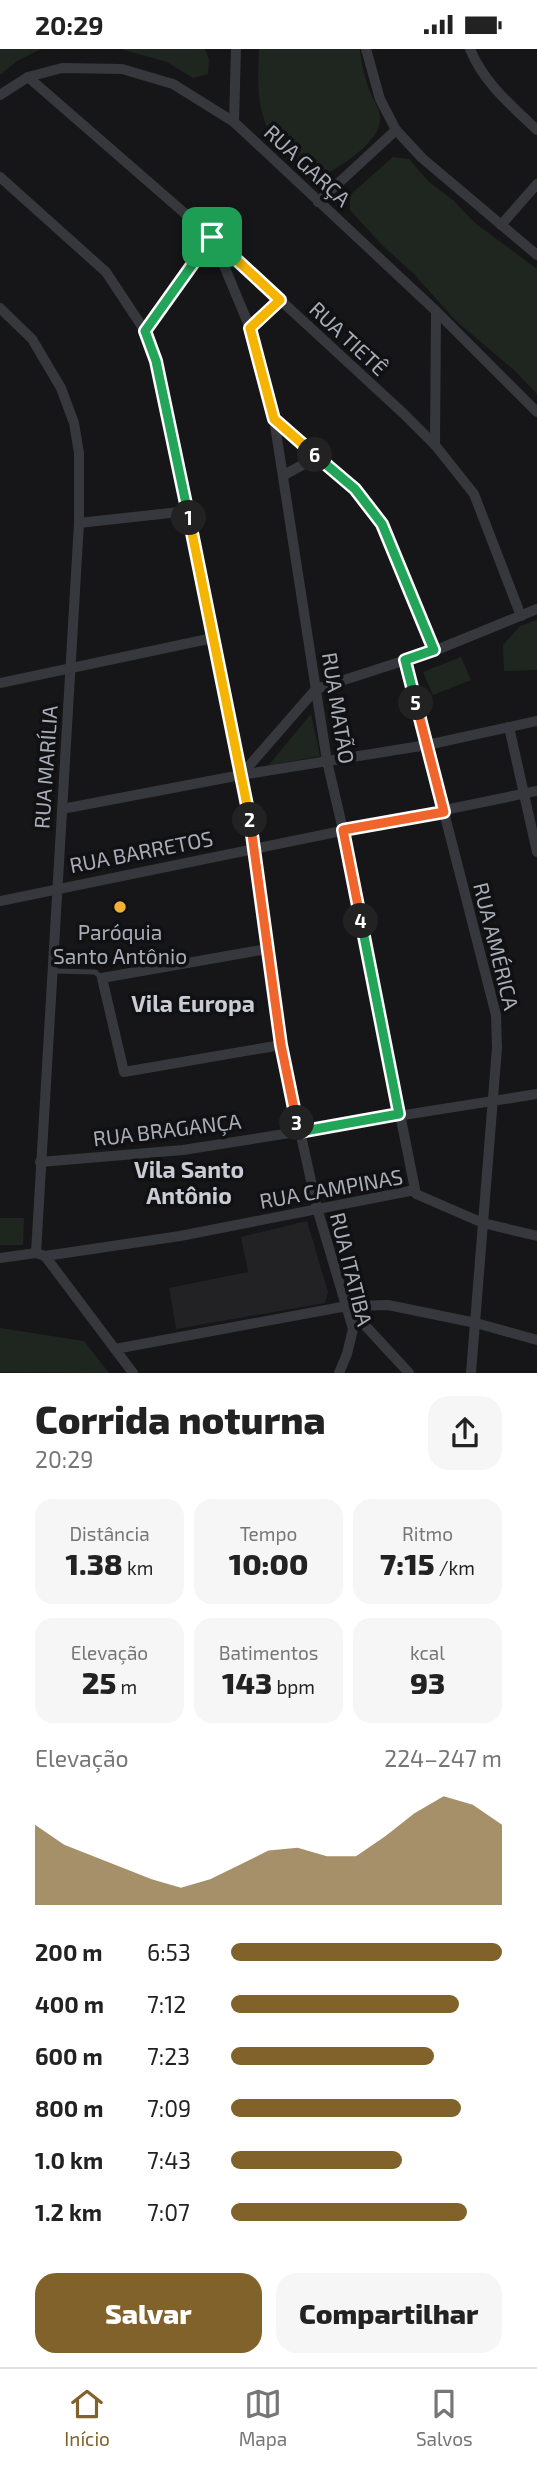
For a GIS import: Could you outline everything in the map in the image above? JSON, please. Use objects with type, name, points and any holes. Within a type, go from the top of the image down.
[{"type":"street","points":[[234,122],[236,49]]},
{"type":"street","points":[[366,49],[380,99],[396,130],[422,158],[537,255]]},
{"type":"street","points":[[470,49],[491,85],[537,130]]},
{"type":"street","name":"RUA GARÇA","points":[[0,95],[28,77],[62,68],[122,69],[173,84],[234,122],[436,311],[537,412]]},
{"type":"street","name":"RUA TIETÊ","points":[[28,77],[212,237],[435,445],[474,494],[521,616]]},
{"type":"street","points":[[318,202],[396,130]]},
{"type":"street","name":"RUA ITATIBA","points":[[0,177],[106,272],[145,331],[156,361],[255,848],[281,1045],[317,1208],[353,1329],[339,1373]]},
{"type":"street","points":[[501,225],[537,184]]},
{"type":"street","points":[[145,331],[212,237]]},
{"type":"street","name":"RUA MATÃO","points":[[212,237],[250,328],[274,419],[327,761],[415,1190]]},
{"type":"street","points":[[250,328],[280,300]]},
{"type":"street","name":"RUA MARÍLIA","points":[[0,308],[32,339],[61,389],[74,423],[79,453],[79,523],[54,971],[40,1162],[41,1255]]},
{"type":"street","points":[[435,445],[436,311]]},
{"type":"street","points":[[274,419],[355,489],[382,524],[434,650]]},
{"type":"street","points":[[284,475],[317,457]]},
{"type":"street","points":[[79,523],[188,511]]},
{"type":"street","points":[[241,775],[316,689],[434,650],[537,609]]},
{"type":"street","points":[[0,683],[213,638]]},
{"type":"street","name":"RUA AMÉRICA","points":[[405,660],[496,1015],[496,1048],[471,1373]]},
{"type":"street","points":[[62,809],[241,775],[427,745],[537,721]]},
{"type":"street","points":[[509,727],[537,852]]},
{"type":"street","name":"RUA BARRETOS","points":[[0,901],[537,791]]},
{"type":"street","points":[[267,949],[102,978],[124,1072],[281,1045]]},
{"type":"street","name":"RUA BRAGANÇA","points":[[40,1162],[183,1150],[537,1094]]},
{"type":"street","name":"RUA CAMPINAS","points":[[0,1258],[180,1237],[415,1190],[416,1195],[483,1223],[537,1236]]},
{"type":"street","points":[[41,1255],[133,1373]]},
{"type":"street","points":[[115,1349],[347,1306],[388,1305],[475,1323],[537,1340]]},
{"type":"street","points":[[347,1306],[409,1373]]},
{"type":"lane","points":[[54,971],[95,972],[102,978]]},
{"type":"shaded area","points":[[0,49],[41,49],[17,61],[0,75]]},
{"type":"shaded area","points":[[121,49],[205,49],[209,59],[208,74],[193,78],[167,62]]},
{"type":"shaded area","points":[[259,49],[360,49],[369,91],[380,114],[379,127],[374,136],[358,153],[320,177],[303,169],[277,144],[264,120],[258,79]]},
{"type":"shaded area","points":[[393,157],[409,159],[429,182],[453,200],[475,223],[537,269],[537,394],[515,371],[456,321],[350,210],[350,195]]},
{"type":"shaded area","points":[[537,620],[537,670],[504,671],[503,645],[520,626]]},
{"type":"shaded area","points":[[461,657],[471,680],[433,695],[423,672]]},
{"type":"shaded area","points":[[311,714],[320,756],[268,766]]},
{"type":"shaded area","points":[[0,1218],[24,1218],[23,1245],[0,1245]]},
{"type":"shaded area","points":[[307,1221],[328,1292],[325,1303],[176,1329],[169,1288],[248,1272],[241,1237]]},
{"type":"shaded area","points":[[0,1328],[84,1341],[109,1373],[0,1372]]},
{"type":"place","name":"Paróquia Santo Antônio","points":[[120,907]]},
{"type":"district","name":"Vila Europa","points":[[193,1003]]},
{"type":"district","name":"Vila Santo Antônio","points":[[189,1182]]},
{"type":"route","points":[[212,237],[280,300],[250,328],[274,419],[355,489],[382,524],[434,650],[405,660],[444,812],[343,830],[399,1114],[299,1132],[281,1045],[255,848],[188,511],[156,361],[145,331],[212,237]]}]
